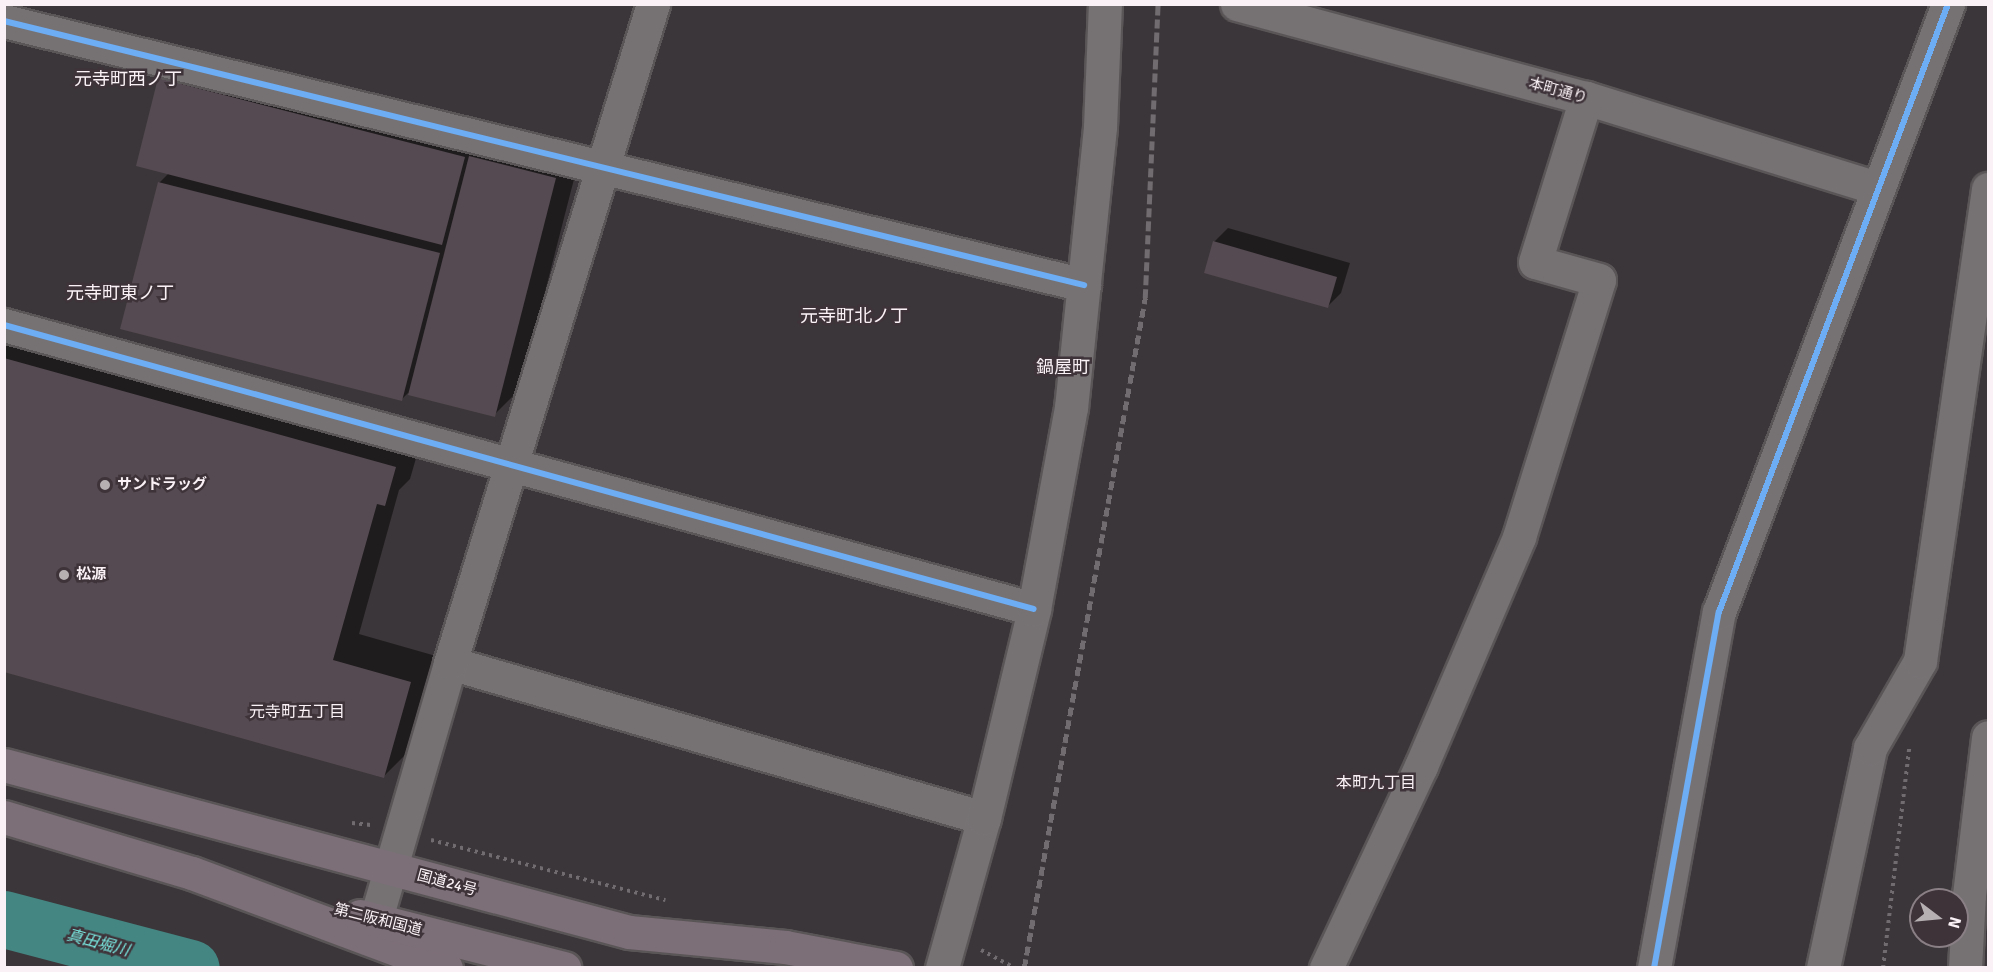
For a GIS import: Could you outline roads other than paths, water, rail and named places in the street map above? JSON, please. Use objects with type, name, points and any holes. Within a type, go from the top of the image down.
[{"type":"highway","name":"国道24号","points":[[4,765],[629,932],[785,947],[896,968]]},
{"type":"highway","points":[[4,817],[373,930],[446,968]]},
{"type":"highway","name":"第二阪和国道","points":[[373,930],[564,968]]},
{"type":"highway","points":[[629,932],[765,968]]},
{"type":"street","points":[[373,930],[399,832],[450,663],[653,4]]},
{"type":"street","points":[[946,954],[984,818],[1034,609],[1071,408],[1100,127],[1105,4]]},
{"type":"street","name":"本町通り","points":[[1237,4],[1586,98],[1876,188]]},
{"type":"street","points":[[1654,968],[1719,612],[1876,188],[1948,4]]},
{"type":"street","points":[[4,21],[602,165],[1084,285]]},
{"type":"street","points":[[1326,968],[1421,765],[1519,537],[1599,280],[1535,262],[1586,98]]},
{"type":"street","points":[[1823,968],[1870,748],[1920,661],[1989,189]]},
{"type":"street","points":[[4,326],[1034,609]]},
{"type":"street","points":[[450,663],[984,818]]},
{"type":"street","points":[[1965,968],[1969,894],[1989,737]]},
{"type":"waterway","name":"真田堀川","points":[[4,919],[191,968]]},
{"type":"railway","points":[[1024,968],[1145,298],[1158,4]]},
{"type":"place","name":"サンドラッグ","points":[[105,485]]},
{"type":"place","name":"松源","points":[[64,575]]},
{"type":"district","name":"元寺町西ノ丁","points":[[128,79]]},
{"type":"district","name":"元寺町東ノ丁","points":[[120,293]]},
{"type":"district","name":"元寺町北ノ丁","points":[[854,316]]},
{"type":"district","name":"鍋屋町","points":[[1063,367]]},
{"type":"district","name":"元寺町五丁目","points":[[297,712]]},
{"type":"district","name":"本町九丁目","points":[[1376,783]]}]
